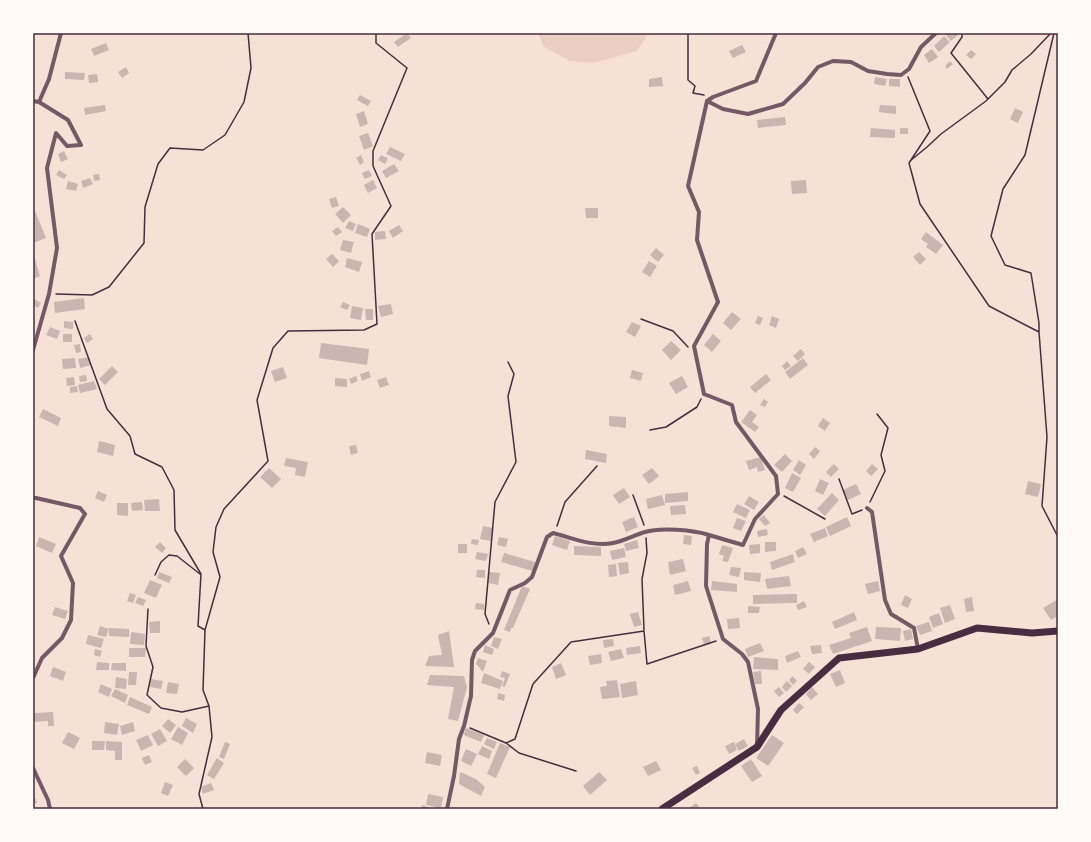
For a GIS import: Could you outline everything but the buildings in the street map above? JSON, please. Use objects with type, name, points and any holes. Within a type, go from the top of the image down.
[{"type":"main road","points":[[662,809],[757,747],[781,710],[839,658],[918,649],[977,628],[1032,634],[1058,631]]},
{"type":"street","points":[[39,102],[49,78],[61,33]]},
{"type":"street","points":[[447,809],[454,776],[459,739],[464,726],[471,696],[472,660],[475,651],[493,633],[510,590],[525,583],[532,577],[547,537],[553,533],[584,542],[598,544],[614,543],[646,531],[699,531],[743,545],[755,519],[778,494],[776,476],[736,422],[732,405],[704,394],[694,346],[718,302],[697,240],[699,212],[688,186],[707,101],[712,97],[756,81],[776,33]]},
{"type":"street","points":[[707,101],[723,108],[748,114],[783,104],[805,83],[818,67],[833,60],[851,62],[868,71],[901,75],[909,69],[921,47],[936,33]]},
{"type":"street","points":[[33,101],[39,102],[68,120],[81,145],[67,146],[56,134],[47,168],[57,248],[48,294],[33,350]]},
{"type":"street","points":[[33,498],[80,508],[85,514],[61,556],[73,583],[71,620],[62,638],[42,658],[33,678]]},
{"type":"street","points":[[867,508],[872,512],[885,600],[891,614],[914,628],[918,649]]},
{"type":"street","points":[[709,535],[707,544],[706,586],[724,639],[742,654],[748,662],[758,709],[757,747]]},
{"type":"street","points":[[33,768],[48,800],[50,809]]},
{"type":"path","points":[[48,294],[92,295],[109,287],[144,243],[145,207],[158,164],[170,148],[203,150],[225,135],[244,102],[251,68],[248,33]]},
{"type":"path","points":[[203,809],[199,794],[212,737],[209,706],[203,690],[204,630],[220,577],[213,552],[216,527],[224,509],[268,461],[257,400],[273,348],[288,331],[364,330],[377,324],[372,234],[391,206],[373,166],[373,150],[407,68],[376,42],[376,33]]},
{"type":"path","points":[[688,33],[688,80],[695,86],[693,93],[712,97]]},
{"type":"path","points":[[962,33],[962,37],[951,53],[988,99]]},
{"type":"path","points":[[908,163],[941,134],[988,99],[1006,82],[1012,70],[1051,33]]},
{"type":"path","points":[[1054,33],[1025,154],[1003,189],[991,236],[1005,266],[1031,273],[1039,323],[1047,437],[1042,506],[1058,537]]},
{"type":"path","points":[[906,71],[930,131],[908,163]]},
{"type":"path","points":[[908,163],[920,204],[989,306],[1039,332]]},
{"type":"path","points":[[641,318],[673,331],[687,347],[694,346]]},
{"type":"path","points":[[75,321],[107,410],[130,436],[135,454],[162,467],[174,490],[175,530],[201,574],[198,626],[204,630]]},
{"type":"path","points":[[493,633],[485,614],[495,502],[516,462],[508,396],[514,374],[508,362]]},
{"type":"path","points":[[650,430],[666,427],[696,407],[704,394]]},
{"type":"path","points":[[838,479],[852,514],[867,508],[885,471],[881,455],[888,428],[877,414]]},
{"type":"path","points":[[553,533],[559,524],[565,502],[597,466]]},
{"type":"path","points":[[634,494],[646,531],[647,554],[642,579],[644,630],[648,664],[724,639]]},
{"type":"path","points":[[778,494],[825,519]]},
{"type":"path","points":[[156,575],[162,562],[169,555],[177,556],[201,574]]},
{"type":"path","points":[[148,608],[146,646],[153,667],[147,695],[161,708],[182,712],[209,706]]},
{"type":"path","points":[[506,743],[515,740],[533,684],[571,642],[644,630]]},
{"type":"path","points":[[464,726],[506,743],[519,753],[576,771]]},
{"type":"shaded area","points":[[538,33],[649,33],[637,51],[593,63],[570,61],[544,47]]}]
